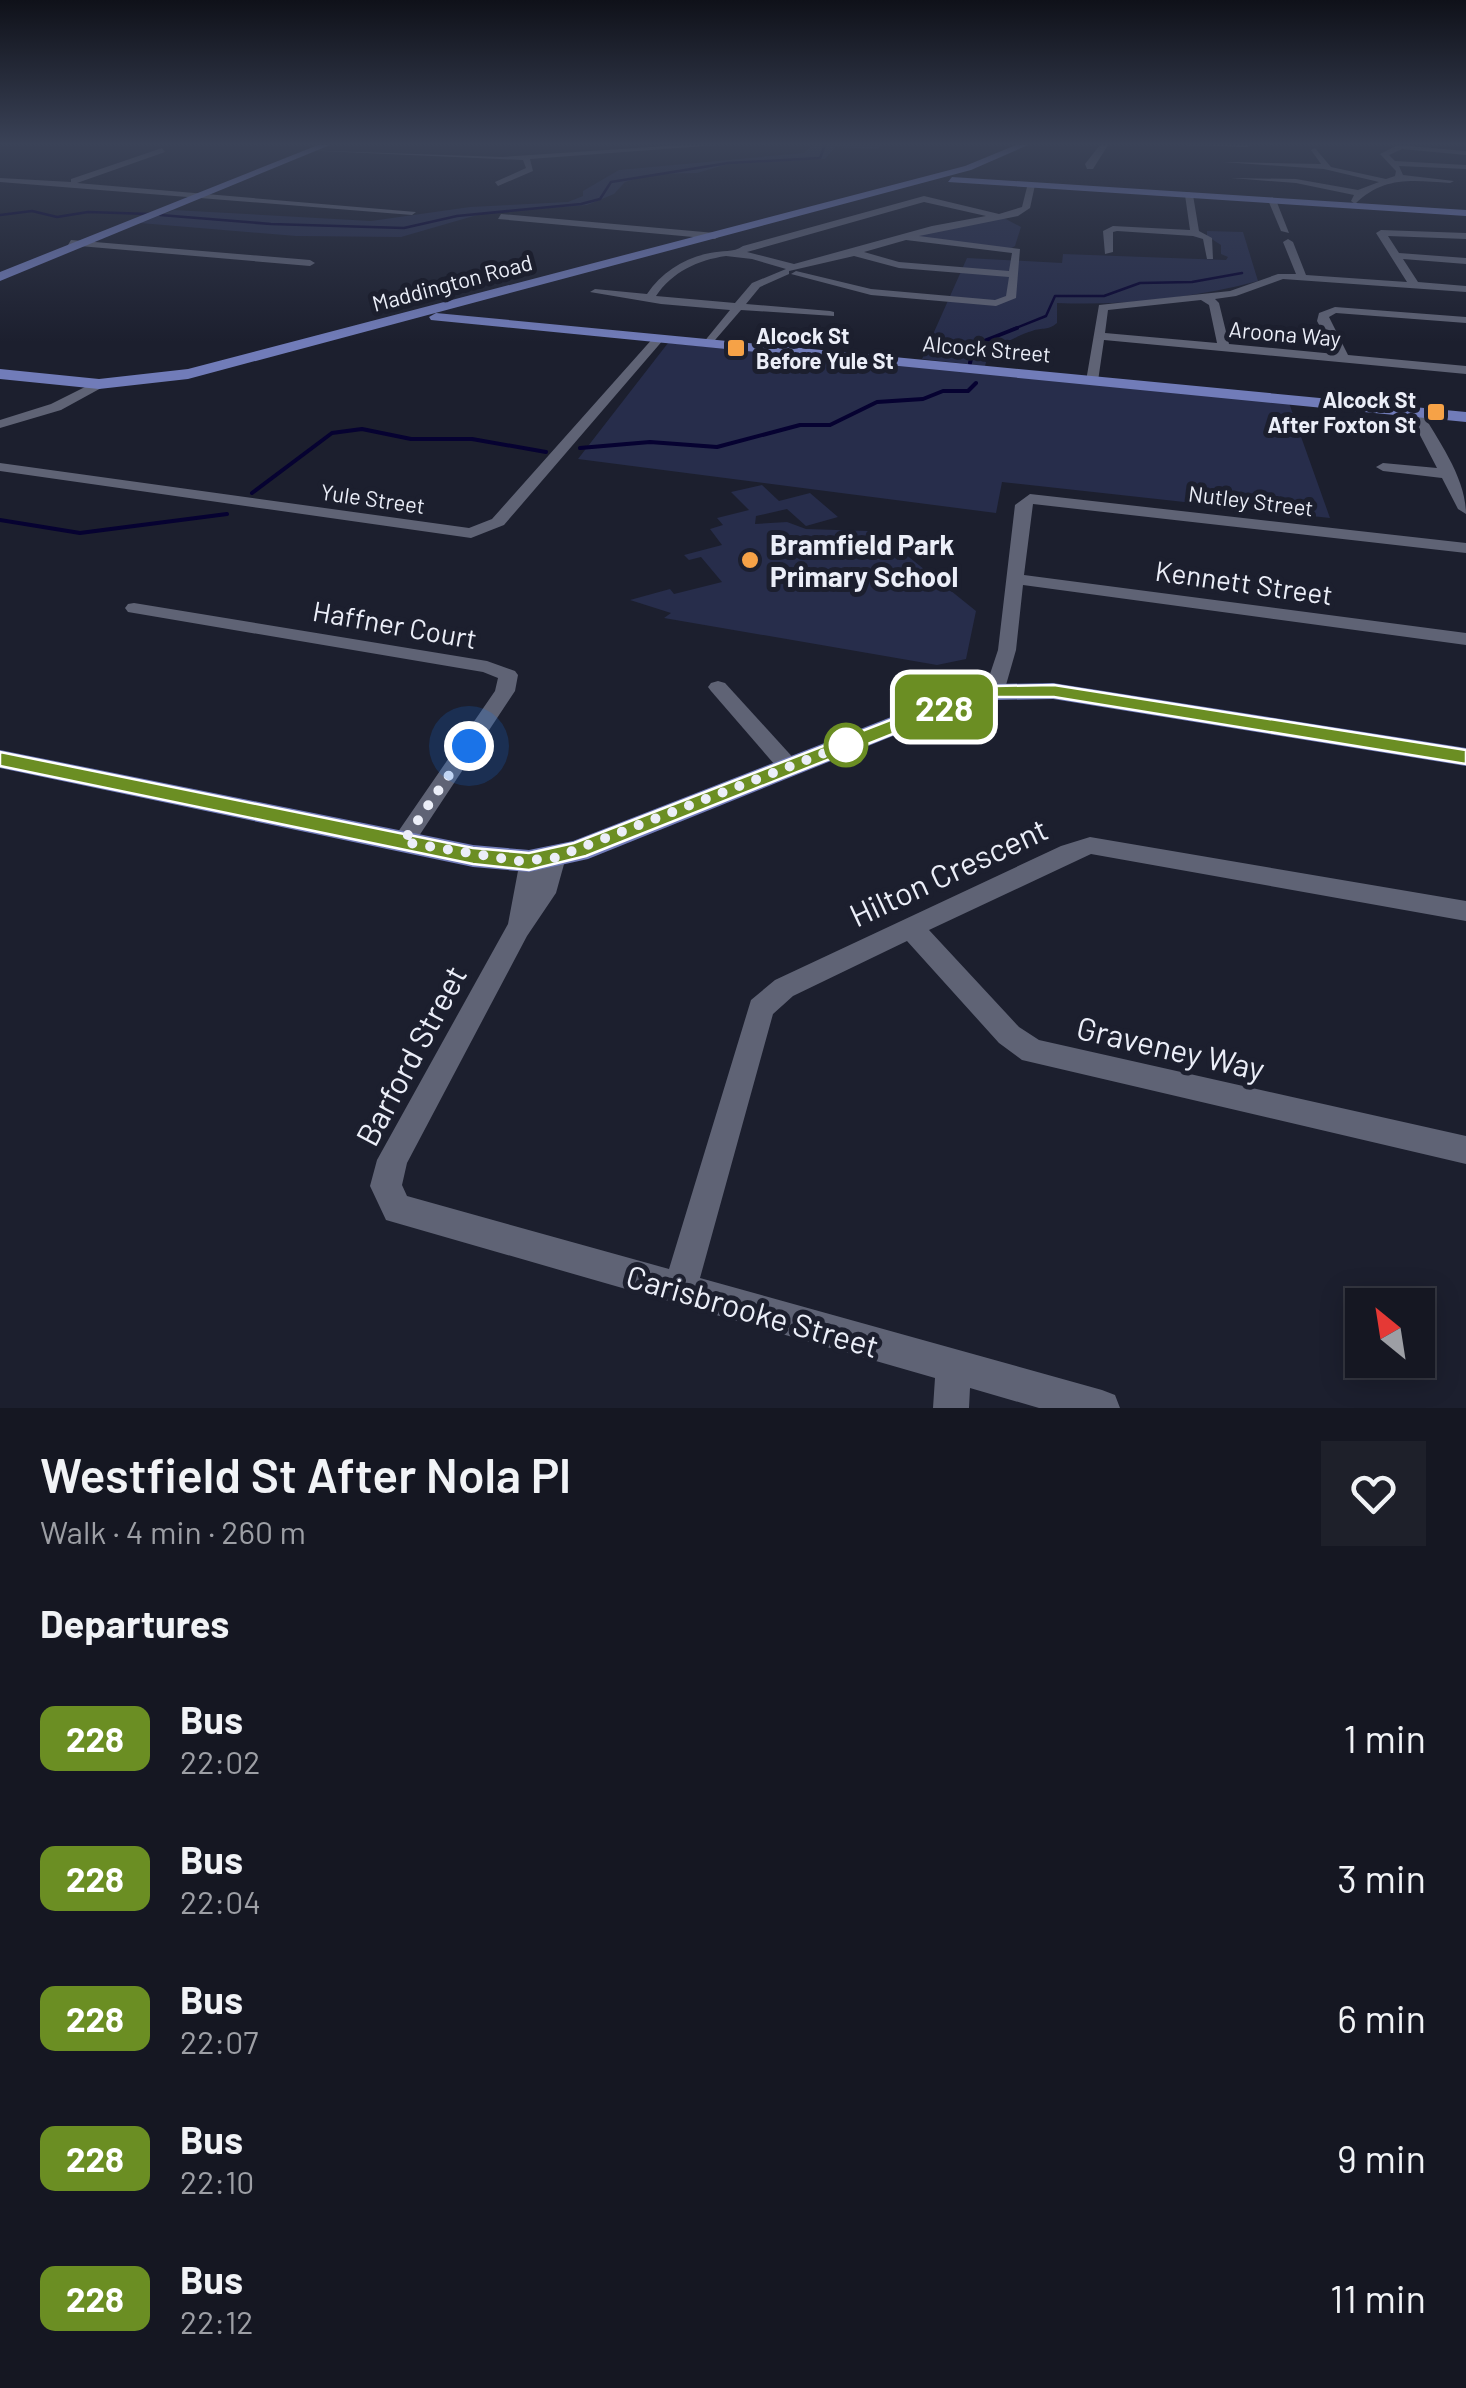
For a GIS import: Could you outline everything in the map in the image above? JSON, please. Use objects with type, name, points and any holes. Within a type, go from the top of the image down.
[{"type":"main road","points":[[76,244],[150,211]]},
{"type":"main road","points":[[0,275],[150,211]]},
{"type":"main road","name":"Maddington Road","points":[[0,374],[91,383],[188,374],[433,314],[808,211]]},
{"type":"main road","name":"Alcock Street","points":[[433,314],[1466,417]]},
{"type":"main road","points":[[0,759],[473,856],[542,859],[936,710],[1005,691],[1054,691],[1466,756]]},
{"type":"street","points":[[395,211],[412,212]]},
{"type":"street","points":[[855,211],[867,214]]},
{"type":"street","points":[[650,297],[671,272],[881,211]]},
{"type":"street","points":[[976,211],[1022,225]]},
{"type":"street","points":[[709,344],[756,286],[770,279],[906,237],[1018,211]]},
{"type":"street","points":[[1191,211],[1195,233]]},
{"type":"street","points":[[1276,211],[1302,277]]},
{"type":"street","points":[[501,217],[714,236]]},
{"type":"street","points":[[1108,252],[1108,232],[1112,227],[1195,233],[1207,238],[1210,257]]},
{"type":"street","points":[[1414,285],[1383,232],[1466,236]]},
{"type":"street","points":[[739,254],[871,292],[996,303],[1012,298],[1019,253],[1014,246],[906,237]]},
{"type":"street","points":[[76,244],[310,263]]},
{"type":"street","points":[[964,271],[972,245]]},
{"type":"street","points":[[690,249],[714,257]]},
{"type":"street","points":[[854,253],[899,265],[1015,275]]},
{"type":"street","points":[[1395,256],[1466,261]]},
{"type":"street","points":[[1092,381],[1104,307],[1232,294],[1282,276],[1466,289]]},
{"type":"street","points":[[595,292],[830,314]]},
{"type":"street","points":[[1203,297],[1214,302],[1224,348]]},
{"type":"street","points":[[1343,358],[1323,315],[1335,310],[1466,320]]},
{"type":"street","points":[[1435,317],[1446,333]]},
{"type":"street","name":"Aroona Way","points":[[1100,336],[1466,370]]},
{"type":"street","name":"Yule Street","points":[[0,467],[471,533],[498,522],[658,339]]},
{"type":"street","points":[[0,424],[38,414],[73,398],[91,383]]},
{"type":"street","points":[[1416,412],[1466,508]]},
{"type":"street","points":[[1383,467],[1448,474]]},
{"type":"street","name":"Nutley Street","points":[[1015,578],[1024,505],[1030,499],[1466,548]]},
{"type":"street","points":[[1005,691],[1015,578]]},
{"type":"street","name":"Kennett Street","points":[[1015,578],[1466,639]]},
{"type":"street","name":"Haffner Court","points":[[134,608],[487,668],[508,675],[505,691],[403,842]]},
{"type":"street","points":[[718,687],[790,768]]},
{"type":"street","name":"Hilton Crescent","points":[[680,1290],[761,1008],[784,988],[910,927],[1090,845],[1466,911]]},
{"type":"street","name":"Barford Street","points":[[403,1213],[387,1192],[389,1167],[518,928],[542,859]]},
{"type":"street","name":"Graveney Way","points":[[910,927],[1008,1036],[1032,1051],[1466,1150]]},
{"type":"street","name":"Carisbrooke Street","points":[[403,1213],[1102,1408]]},
{"type":"street","points":[[951,1408],[954,1367]]},
{"type":"shaded area","points":[[172,211],[371,221],[444,211],[514,211],[484,213],[401,237],[296,236],[140,223]]},
{"type":"shaded area","points":[[1002,217],[1021,227],[1015,246],[1010,249],[906,237]]},
{"type":"shaded area","points":[[1207,231],[1243,232],[1258,281],[1158,300],[1057,303],[1057,323],[990,348],[985,366],[922,359],[967,258],[1062,263],[1063,254],[1226,260],[1221,245],[1207,236]]},
{"type":"shaded area","points":[[668,343],[1289,403],[1330,518],[1002,482],[996,513],[578,459]]},
{"type":"shaded area","points":[[762,485],[779,501],[810,493],[838,517],[806,526],[787,509],[756,516],[755,524],[787,522],[806,529],[868,531],[889,541],[976,611],[966,659],[937,665],[664,618],[671,613],[630,600],[670,589],[674,594],[722,582],[701,557],[689,560],[684,555],[722,545],[710,529],[723,525],[717,518],[749,510],[731,492]]},
{"type":"waterway","points":[[0,215],[32,211],[57,217],[88,212],[150,214]]},
{"type":"waterway","points":[[160,215],[271,224],[404,228],[457,216],[512,211]]},
{"type":"waterway","points":[[1011,330],[1046,316],[1055,296],[1104,296],[1140,283],[1192,282],[1242,273]]},
{"type":"waterway","points":[[970,363],[974,345],[1017,328]]},
{"type":"waterway","points":[[580,448],[650,442],[717,447],[800,425],[830,425],[877,402],[923,399],[943,391],[968,391],[976,383]]},
{"type":"waterway","points":[[252,493],[332,433],[362,429],[411,439],[472,439],[546,452]]},
{"type":"waterway","points":[[0,520],[80,533],[227,514]]},
{"type":"bus line","name":"228","points":[[0,759],[473,856],[529,861],[578,850],[936,710],[994,692],[1054,691],[1466,757]]},
{"type":"place","name":"Alcock St Before Yule St","points":[[736,348]]},
{"type":"place","name":"Alcock St After Foxton St","points":[[1436,412]]},
{"type":"place","name":"Bramfield Park Primary School","points":[[750,560]]},
{"type":"route","points":[[469,746],[403,842],[518,861],[554,858],[863,738],[846,745]]}]
